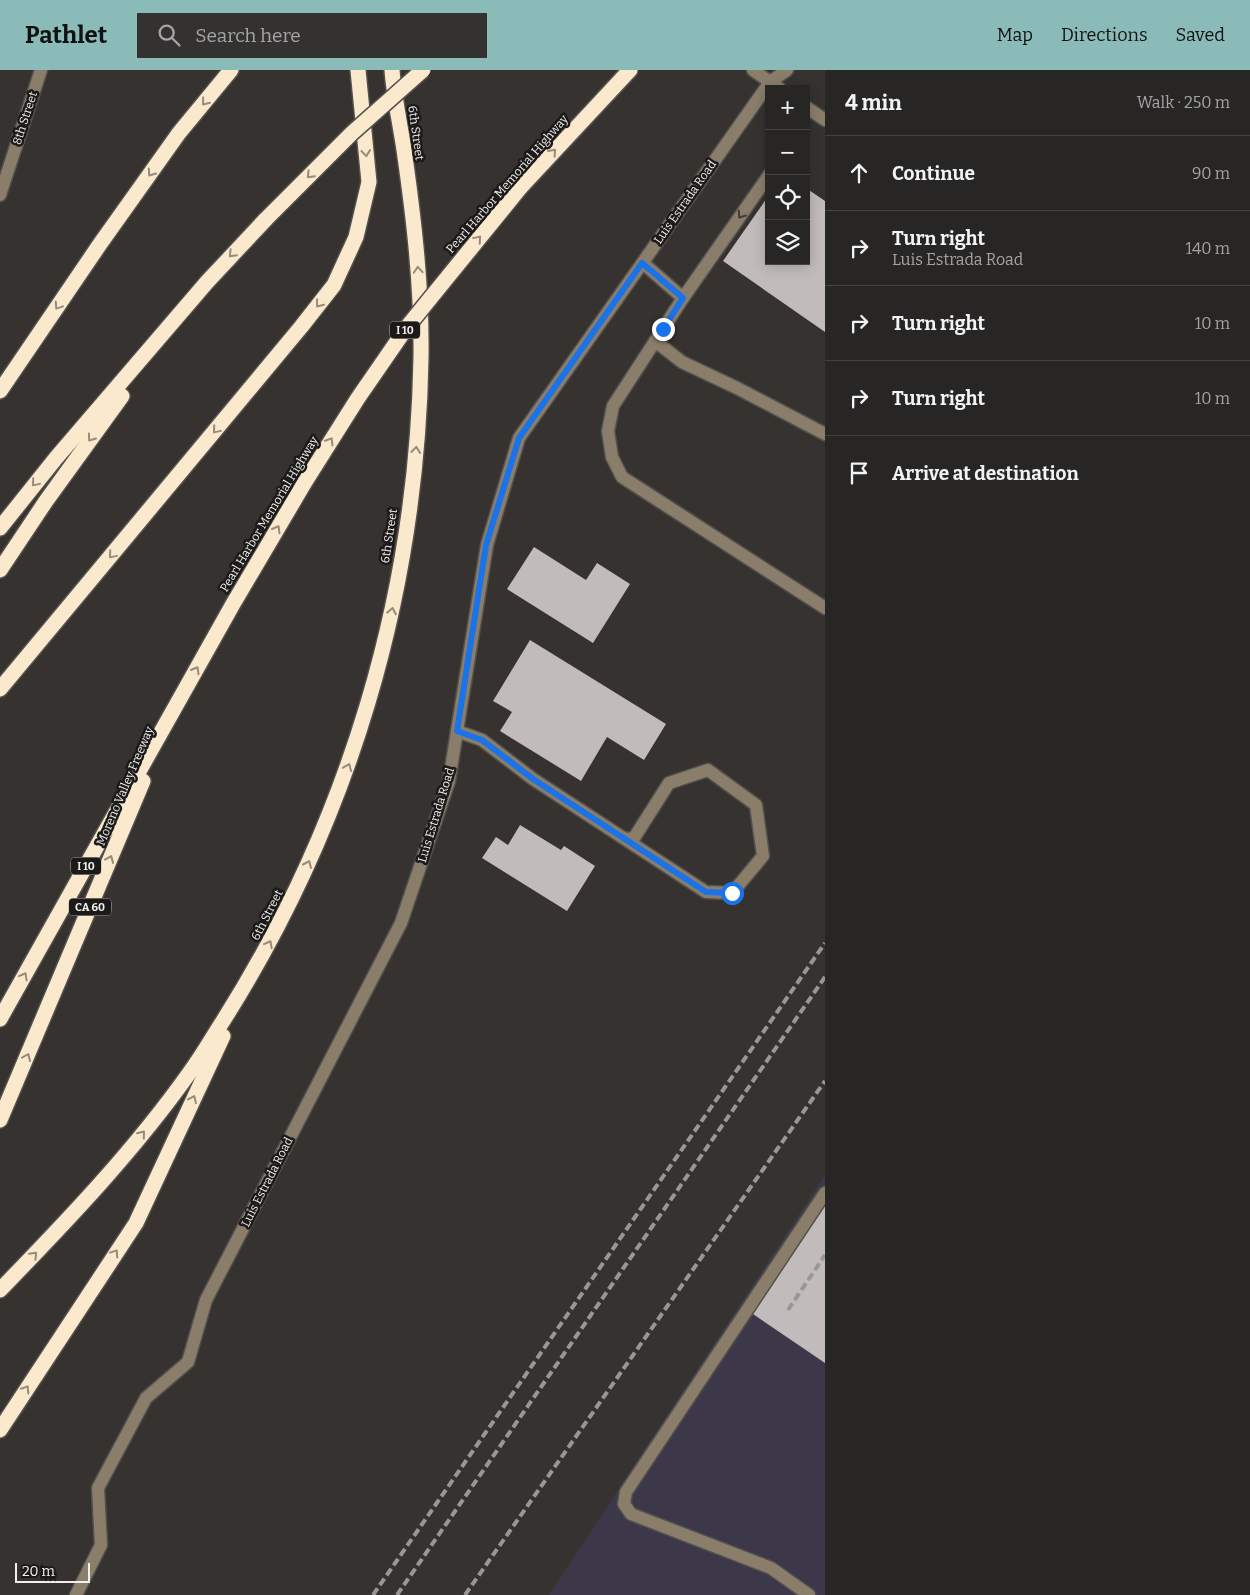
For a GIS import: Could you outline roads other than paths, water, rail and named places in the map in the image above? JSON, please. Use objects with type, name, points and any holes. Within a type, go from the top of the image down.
[{"type":"highway","points":[[0,391],[100,244],[179,133],[231,70]]},
{"type":"highway","points":[[0,688],[334,285],[356,237],[369,182],[358,70]]},
{"type":"highway","points":[[382,70],[404,152]]},
{"type":"highway","name":"6th Street","points":[[249,980],[300,883],[351,759],[383,652],[400,569],[415,461],[421,358],[416,244],[392,70]]},
{"type":"highway","points":[[0,528],[56,458],[226,260],[352,133],[423,70]]},
{"type":"highway","name":"Pearl Harbor Memorial Highway","points":[[0,1019],[172,712],[304,482],[358,398],[407,327],[520,188],[630,71]]},
{"type":"highway","points":[[0,570],[46,501],[193,300]]},
{"type":"highway","name":"Moreno Valley Freeway","points":[[0,1120],[172,712]]},
{"type":"highway","points":[[0,1290],[102,1181],[161,1110],[191,1070],[249,980]]},
{"type":"highway","points":[[0,1430],[136,1223],[249,980]]},
{"type":"street","name":"8th Street","points":[[0,195],[41,70]]},
{"type":"street","points":[[753,70],[774,85]]},
{"type":"street","name":"Luis Estrada Road","points":[[776,85],[787,70]]},
{"type":"street","name":"Luis Estrada Road","points":[[76,1595],[101,1545],[98,1488],[146,1398],[188,1362],[206,1300],[401,923],[449,781],[486,545],[519,438],[642,263],[765,99]]},
{"type":"street","points":[[810,113],[825,120]]},
{"type":"street","points":[[765,181],[683,298],[613,406],[608,430],[612,457],[622,477],[825,608]]},
{"type":"street","points":[[642,263],[683,298]]},
{"type":"street","points":[[655,341],[682,362],[737,388],[825,434]]},
{"type":"street","points":[[457,731],[482,740],[533,779],[706,892],[732,893],[763,856],[756,805],[708,770],[668,783],[634,838],[625,839]]},
{"type":"street","points":[[809,1595],[771,1568],[631,1514],[624,1504],[626,1492],[825,1193]]},
{"type":"railway","points":[[373,1595],[825,943]]},
{"type":"railway","points":[[397,1595],[825,977]]},
{"type":"railway","points":[[465,1595],[825,1081]]},
{"type":"railway","points":[[788,1310],[825,1255]]}]
